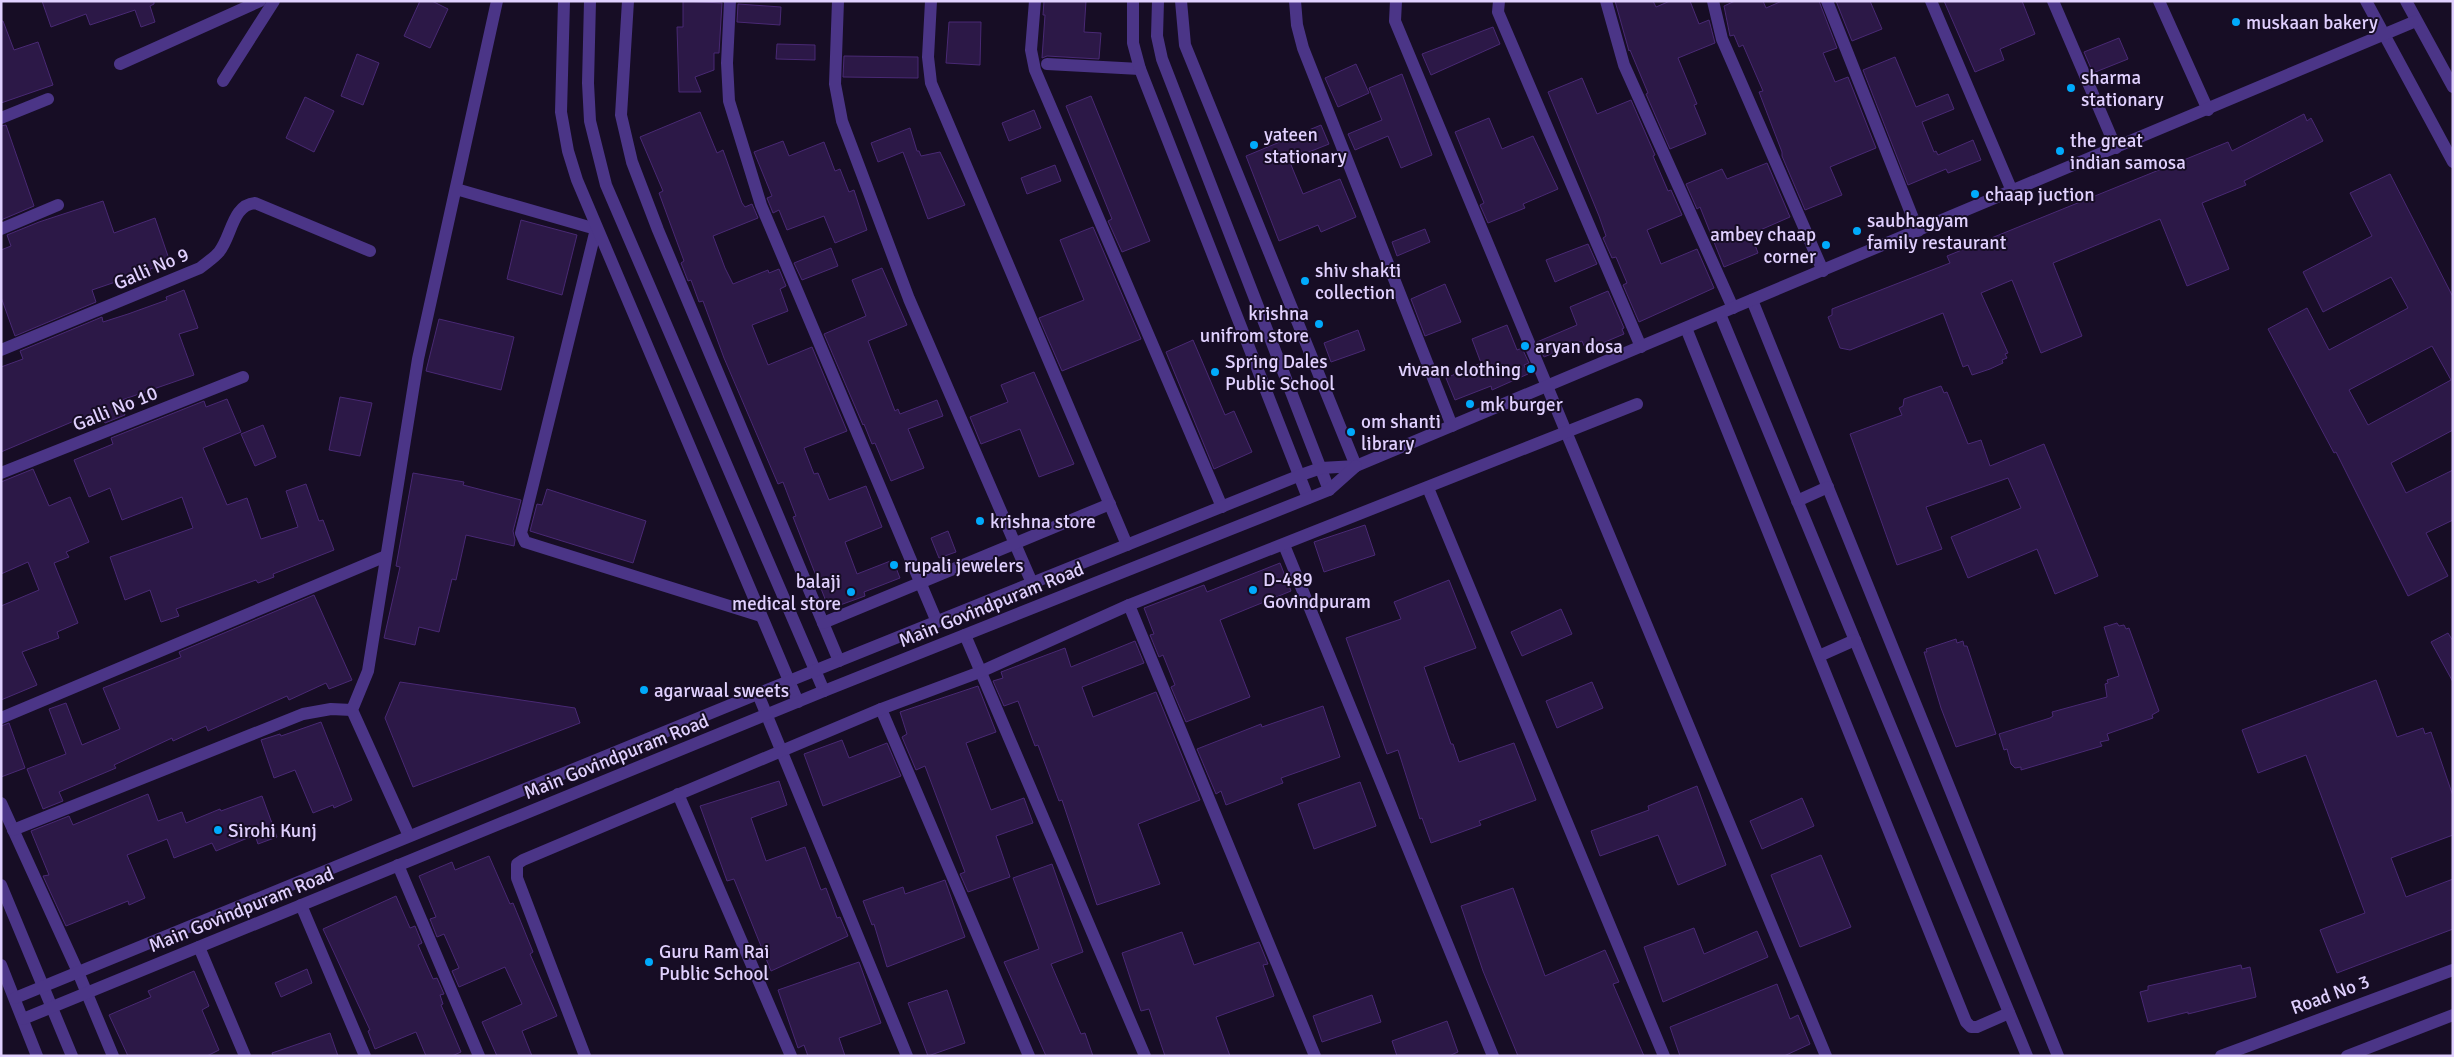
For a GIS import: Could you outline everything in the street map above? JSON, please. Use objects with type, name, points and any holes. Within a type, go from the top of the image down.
[{"type":"street","points":[[120,64],[260,1]]},
{"type":"street","points":[[223,81],[274,1]]},
{"type":"street","points":[[409,836],[352,710],[368,671],[418,358],[497,1]]},
{"type":"street","points":[[564,1],[561,91],[562,127],[577,180],[596,229],[798,702]]},
{"type":"street","points":[[590,1],[588,83],[590,121],[606,185],[824,691]]},
{"type":"street","points":[[628,1],[622,115],[632,162],[658,230],[839,661]]},
{"type":"street","points":[[730,1],[727,63],[729,101],[755,187],[919,583],[937,622]]},
{"type":"street","points":[[838,1],[835,84],[842,121],[909,298],[1032,583]]},
{"type":"street","points":[[931,1],[928,57],[931,82],[1127,545]]},
{"type":"street","points":[[1035,1],[1032,61],[1222,507]]},
{"type":"street","points":[[1133,1],[1133,43],[1140,68],[1308,498]]},
{"type":"street","points":[[1158,1],[1157,36],[1162,60],[1330,490]]},
{"type":"street","points":[[1181,1],[1185,45],[1356,466]]},
{"type":"street","points":[[1295,1],[1297,25],[1303,48],[1452,426]]},
{"type":"street","points":[[1396,1],[1395,21],[1826,1056]]},
{"type":"street","points":[[1499,1],[1498,12],[1641,347]]},
{"type":"street","points":[[1606,1],[1624,64],[1733,308]]},
{"type":"street","points":[[1713,1],[1722,39],[1823,271]]},
{"type":"street","points":[[1827,1],[1918,231]]},
{"type":"street","points":[[1931,1],[2012,192]]},
{"type":"street","points":[[2053,1],[2116,148]]},
{"type":"street","points":[[2159,1],[2208,110]]},
{"type":"street","points":[[2366,1],[2453,162]]},
{"type":"street","points":[[2406,1],[2453,87]]},
{"type":"street","name":"Main Govindpuram Road","points":[[15,998],[815,670],[1298,476],[1321,468],[1356,466],[2208,110],[2416,21]]},
{"type":"street","points":[[1047,64],[1140,68]]},
{"type":"street","points":[[1,118],[48,100]]},
{"type":"street","points":[[456,189],[596,229]]},
{"type":"street","name":"Galli No 9","points":[[1,350],[200,268],[219,252],[240,209],[248,204],[255,203],[370,251]]},
{"type":"street","points":[[1,229],[58,205]]},
{"type":"street","points":[[596,229],[523,523],[522,538],[525,542],[760,616]]},
{"type":"street","points":[[1752,300],[2058,1056]]},
{"type":"street","points":[[1720,314],[2027,1056]]},
{"type":"street","points":[[1686,328],[1966,1022],[1971,1026],[1977,1027],[2009,1013]]},
{"type":"street","name":"Galli No 10","points":[[1,473],[243,377]]},
{"type":"street","points":[[585,1056],[517,878],[517,864],[523,860],[881,709],[980,672],[1129,605],[1637,404]]},
{"type":"street","name":"Main Govindpuram Road","points":[[23,1019],[766,714],[1330,490],[1356,466]]},
{"type":"street","points":[[1798,501],[1828,487]]},
{"type":"street","points":[[1428,488],[1664,1056]]},
{"type":"street","points":[[824,623],[1110,504]]},
{"type":"street","points":[[1284,544],[1493,1056]]},
{"type":"street","points":[[1,718],[386,556]]},
{"type":"street","points":[[1129,605],[1315,1056]]},
{"type":"street","points":[[965,634],[1144,1056]]},
{"type":"street","points":[[1819,656],[1855,640]]},
{"type":"street","points":[[758,694],[907,1056]]},
{"type":"street","points":[[13,830],[303,714],[331,709],[352,710]]},
{"type":"street","points":[[881,709],[1029,1056]]},
{"type":"street","points":[[678,794],[791,1056]]},
{"type":"street","points":[[1,803],[78,972],[113,1056]]},
{"type":"street","points":[[398,865],[479,1056]]},
{"type":"street","points":[[1,885],[72,1056]]},
{"type":"street","points":[[301,904],[365,1056]]},
{"type":"street","points":[[199,947],[245,1056]]},
{"type":"street","points":[[1,965],[37,1056]]},
{"type":"street","name":"Road No 3","points":[[2220,1056],[2453,970]]},
{"type":"street","points":[[2347,1056],[2453,1015]]},
{"type":"building","points":[[42,1],[154,1],[154,4],[150,6],[155,22],[141,27],[135,10],[90,25],[86,14],[51,27]]},
{"type":"building","points":[[420,1],[432,1],[448,9],[430,48],[404,36]]},
{"type":"building","points":[[683,1],[722,3],[719,53],[714,53],[714,70],[695,77],[701,92],[679,92],[677,27],[683,27]]},
{"type":"building","points":[[1044,1],[1086,1],[1084,32],[1101,33],[1099,59],[1047,56],[1042,58]]},
{"type":"building","points":[[1615,1],[1653,1],[1656,7],[1670,1],[1690,1],[1699,24],[1709,20],[1715,43],[1678,58],[1697,104],[1694,105],[1706,134],[1670,149],[1629,51]]},
{"type":"building","points":[[1735,1],[1763,1],[1766,8],[1782,1],[1819,1],[1837,48],[1823,53],[1835,82],[1848,77],[1876,148],[1830,167],[1842,195],[1805,210],[1782,156],[1759,92],[1763,91],[1743,45],[1739,47],[1734,35],[1730,36],[1724,6]]},
{"type":"building","points":[[1836,1],[1870,1],[1882,29],[1852,41]]},
{"type":"building","points":[[1944,1],[2022,1],[2035,34],[2000,49],[2004,60],[1975,72]]},
{"type":"building","points":[[738,4],[781,7],[780,25],[737,22]]},
{"type":"building","points":[[1,21],[3,21],[14,50],[38,42],[53,85],[1,103]]},
{"type":"building","points":[[949,22],[981,22],[980,65],[946,63]]},
{"type":"building","points":[[1493,27],[1500,44],[1431,75],[1422,54]]},
{"type":"building","points":[[2119,38],[2128,59],[2093,73],[2084,52]]},
{"type":"building","points":[[777,44],[815,45],[815,60],[776,59]]},
{"type":"building","points":[[357,54],[379,63],[363,105],[341,96]]},
{"type":"building","points":[[844,56],[918,57],[918,78],[843,77]]},
{"type":"building","points":[[1895,57],[1916,107],[1948,94],[1954,109],[1922,122],[1934,152],[1936,151],[1938,155],[1973,140],[1981,160],[1948,173],[1946,169],[1908,185],[1863,70]]},
{"type":"building","points":[[1356,64],[1369,93],[1338,107],[1325,78]]},
{"type":"building","points":[[1402,74],[1432,155],[1401,168],[1388,136],[1355,150],[1348,134],[1382,120],[1369,88]]},
{"type":"building","points":[[1582,78],[1597,114],[1631,100],[1655,155],[1653,156],[1668,191],[1671,190],[1682,215],[1647,230],[1661,264],[1697,249],[1714,288],[1639,322],[1623,285],[1627,283],[1616,257],[1612,258],[1603,238],[1606,236],[1599,216],[1548,92]]},
{"type":"building","points":[[1091,96],[1150,241],[1122,252],[1108,221],[1112,219],[1066,106]]},
{"type":"building","points":[[305,97],[334,111],[314,152],[286,138]]},
{"type":"building","points":[[1034,110],[1041,128],[1009,141],[1002,123]]},
{"type":"building","points":[[700,112],[717,153],[723,150],[742,203],[745,207],[752,204],[758,218],[713,236],[725,268],[733,284],[768,270],[769,273],[779,269],[786,286],[780,289],[788,311],[752,325],[768,365],[812,347],[847,431],[804,448],[814,474],[818,473],[829,500],[866,486],[882,527],[845,542],[857,574],[893,560],[900,578],[864,592],[865,596],[829,609],[793,517],[796,516],[783,482],[778,484],[724,358],[703,301],[699,302],[691,280],[688,281],[681,263],[684,261],[659,193],[663,191],[640,137]]},
{"type":"building","points":[[2304,114],[2307,121],[2311,118],[2323,141],[2244,181],[2246,185],[2202,203],[2229,269],[2187,286],[2160,219],[2053,263],[2082,336],[2041,353],[2012,280],[1981,293],[2008,353],[2005,354],[2007,358],[2002,360],[2003,363],[1990,369],[1972,375],[1968,365],[1963,367],[1943,313],[1850,350],[1840,348],[1828,317],[1832,315],[1832,309],[1950,263],[1947,256],[2228,142],[2232,151]]},
{"type":"building","points":[[1489,118],[1502,149],[1533,136],[1558,189],[1523,204],[1525,208],[1488,223],[1480,205],[1484,203],[1455,132]]},
{"type":"building","points":[[6,125],[34,206],[1,220],[1,126]]},
{"type":"building","points":[[1321,125],[1329,144],[1289,160],[1303,194],[1340,179],[1356,217],[1321,232],[1318,225],[1279,241],[1246,156]]},
{"type":"building","points":[[910,128],[917,151],[919,151],[921,156],[940,152],[965,205],[928,219],[903,152],[878,162],[871,143]]},
{"type":"building","points":[[783,141],[789,156],[824,142],[835,171],[840,169],[849,192],[854,190],[867,230],[835,243],[824,216],[787,230],[779,210],[773,213],[767,198],[772,196],[754,152]]},
{"type":"building","points":[[1767,163],[1790,217],[1751,234],[1758,253],[1724,267],[1700,207],[1697,209],[1686,184],[1722,169],[1727,179]]},
{"type":"building","points":[[1055,165],[1061,181],[1027,194],[1021,178]]},
{"type":"building","points":[[2390,174],[2453,297],[2453,430],[2391,463],[2406,493],[2453,470],[2453,520],[2426,533],[2448,576],[2408,596],[2336,452],[2334,453],[2268,329],[2307,308],[2329,350],[2408,308],[2391,277],[2323,312],[2303,272],[2372,236],[2350,193]],"holes":[[[2432,346],[2451,380],[2368,425],[2349,390]]]},
{"type":"building","points":[[103,201],[114,233],[155,218],[170,262],[150,269],[151,273],[134,279],[133,276],[92,290],[96,302],[15,336],[1,297],[1,250],[11,246],[7,235],[39,222]]},
{"type":"building","points":[[521,220],[577,235],[562,295],[507,279]]},
{"type":"building","points":[[1093,227],[1141,339],[1062,371],[1039,318],[1084,300],[1060,240]]},
{"type":"building","points":[[1425,229],[1430,242],[1397,256],[1392,242]]},
{"type":"building","points":[[1588,244],[1597,264],[1555,282],[1546,260]]},
{"type":"building","points":[[831,248],[838,266],[802,280],[794,263]]},
{"type":"building","points":[[882,268],[907,325],[868,341],[895,411],[898,409],[900,414],[937,400],[943,416],[908,429],[924,468],[891,481],[875,443],[872,444],[863,425],[824,334],[866,316],[852,280]]},
{"type":"building","points":[[1445,284],[1461,322],[1425,336],[1411,299]]},
{"type":"building","points":[[184,290],[198,328],[179,334],[194,375],[119,401],[125,415],[105,423],[100,410],[1,452],[1,367],[23,359],[20,351],[102,317],[103,322],[167,300],[166,297]]},
{"type":"building","points":[[1608,291],[1624,328],[1622,329],[1624,334],[1586,350],[1582,341],[1544,357],[1537,342],[1577,325],[1570,307]]},
{"type":"building","points":[[439,319],[514,337],[501,390],[426,371]]},
{"type":"building","points":[[1507,325],[1517,350],[1522,348],[1529,363],[1524,365],[1528,374],[1492,390],[1491,386],[1455,400],[1446,378],[1481,363],[1472,339]]},
{"type":"building","points":[[1358,330],[1365,350],[1331,362],[1324,343]]},
{"type":"building","points":[[1193,340],[1225,415],[1234,411],[1252,452],[1214,469],[1166,352]]},
{"type":"building","points":[[1034,372],[1074,464],[1039,477],[1020,429],[981,444],[970,417],[1008,402],[1001,385]]},
{"type":"building","points":[[1941,386],[1944,393],[1947,392],[1968,444],[1981,440],[1990,466],[2044,444],[2098,576],[2055,594],[2037,549],[1968,578],[1951,537],[2021,508],[2008,478],[1926,507],[1942,549],[1897,565],[1850,434],[1902,415],[1899,408],[1903,406],[1904,399]]},
{"type":"building","points":[[340,397],[372,403],[360,456],[329,450]]},
{"type":"building","points":[[227,399],[241,432],[203,448],[227,505],[247,498],[261,539],[298,527],[286,491],[306,484],[319,521],[323,520],[334,550],[273,574],[274,577],[258,583],[256,580],[176,609],[179,616],[161,622],[150,590],[125,600],[110,557],[193,528],[182,497],[122,520],[110,488],[89,497],[74,460],[113,444],[111,438],[204,401],[206,407]]},
{"type":"building","points":[[263,425],[276,457],[255,466],[241,434]]},
{"type":"building","points":[[33,469],[49,506],[70,497],[89,542],[66,552],[69,557],[54,563],[78,623],[57,632],[59,638],[22,652],[37,685],[1,700],[1,606],[39,590],[28,562],[1,574],[1,482]]},
{"type":"building","points":[[413,473],[464,482],[463,485],[521,500],[513,531],[514,546],[466,535],[456,580],[452,579],[439,632],[419,627],[415,645],[384,638],[400,567],[396,566]]},
{"type":"building","points":[[547,489],[646,521],[633,563],[530,531],[537,504],[542,505]]},
{"type":"building","points":[[1365,525],[1375,555],[1324,572],[1314,542]]},
{"type":"building","points":[[948,531],[956,552],[939,558],[931,538]]},
{"type":"building","points":[[1280,563],[1291,591],[1220,620],[1250,697],[1186,722],[1171,687],[1175,685],[1163,655],[1159,657],[1150,635],[1154,634],[1144,608],[1204,585],[1207,592]]},
{"type":"building","points":[[1449,580],[1476,648],[1424,667],[1451,744],[1453,744],[1459,762],[1514,743],[1536,800],[1479,821],[1481,825],[1431,843],[1422,818],[1420,819],[1398,750],[1387,754],[1346,638],[1401,619],[1394,602]]},
{"type":"building","points":[[314,595],[352,680],[329,689],[326,683],[289,700],[287,696],[208,731],[206,726],[173,741],[172,738],[114,765],[116,768],[59,792],[63,801],[43,809],[27,769],[66,754],[49,709],[66,703],[82,745],[120,729],[103,688],[181,657],[179,652]]},
{"type":"building","points":[[1561,609],[1572,634],[1522,656],[1511,632]]},
{"type":"building","points":[[2117,623],[2119,626],[2124,625],[2126,629],[2129,628],[2159,711],[2152,715],[2153,718],[2107,734],[2109,740],[2100,742],[2102,746],[2021,770],[2021,767],[2015,768],[2011,764],[2007,749],[2004,750],[1999,734],[2050,718],[2053,716],[2052,712],[2107,697],[2105,684],[2108,683],[2107,680],[2119,676],[2104,627]]},
{"type":"building","points":[[2448,633],[2453,641],[2453,682],[2431,642]]},
{"type":"building","points":[[1956,639],[1957,643],[1963,641],[1964,646],[1967,646],[1996,734],[1956,747],[1941,708],[1924,652],[1927,652],[1926,649]]},
{"type":"building","points":[[1135,641],[1144,663],[1082,687],[1093,717],[1156,692],[1200,800],[1138,824],[1160,884],[1097,905],[1062,800],[1059,801],[1038,745],[1035,746],[1018,701],[1004,706],[993,681],[1003,678],[1001,672],[1065,648],[1071,667]]},
{"type":"building","points":[[2376,680],[2397,737],[2423,728],[2425,734],[2431,732],[2453,796],[2453,835],[2391,858],[2406,897],[2453,879],[2453,929],[2337,973],[2320,930],[2365,913],[2306,755],[2258,773],[2242,730]]},
{"type":"building","points":[[400,682],[575,708],[580,723],[413,787],[385,718]]},
{"type":"building","points":[[1592,682],[1603,708],[1557,728],[1546,701]]},
{"type":"building","points":[[978,686],[996,732],[966,743],[991,810],[1024,798],[1033,823],[996,836],[1010,877],[968,892],[960,874],[965,872],[925,766],[916,770],[902,737],[907,734],[900,712]]},
{"type":"building","points":[[1323,706],[1340,757],[1281,778],[1283,783],[1226,805],[1221,791],[1216,794],[1197,749],[1261,724],[1262,727]]},
{"type":"building","points":[[321,722],[352,800],[334,808],[333,805],[313,813],[295,770],[274,778],[261,740],[280,734],[281,736]]},
{"type":"building","points":[[9,723],[25,768],[1,777],[1,726]]},
{"type":"building","points":[[842,740],[849,758],[887,743],[901,776],[823,806],[804,754]]},
{"type":"building","points":[[779,781],[787,805],[751,818],[766,861],[805,847],[821,890],[826,888],[837,918],[840,917],[848,936],[771,971],[734,879],[727,881],[700,806]]},
{"type":"building","points":[[1360,782],[1376,826],[1314,849],[1298,804]]},
{"type":"building","points":[[1697,786],[1726,865],[1678,885],[1658,835],[1600,856],[1591,831],[1649,810],[1648,806]]},
{"type":"building","points":[[148,794],[158,821],[182,812],[186,823],[220,809],[221,811],[262,796],[277,837],[258,844],[255,835],[216,851],[212,843],[174,858],[167,839],[127,855],[145,898],[129,905],[128,901],[66,926],[43,876],[49,875],[31,831],[69,816],[73,825]]},
{"type":"building","points":[[1802,798],[1814,826],[1762,849],[1750,821]]},
{"type":"building","points":[[1821,855],[1851,927],[1800,947],[1771,875]]},
{"type":"building","points":[[489,856],[510,904],[513,903],[533,952],[530,954],[557,1016],[522,1031],[532,1056],[497,1056],[482,1022],[522,1004],[505,967],[459,987],[452,971],[459,968],[444,934],[437,937],[430,919],[436,917],[419,876],[452,862],[455,870]]},
{"type":"building","points":[[1052,864],[1083,952],[1051,964],[1081,1034],[1085,1033],[1093,1056],[1046,1056],[1004,962],[1039,949],[1013,878]]},
{"type":"building","points":[[945,880],[965,937],[887,967],[874,924],[872,925],[863,901],[903,887],[905,894]]},
{"type":"building","points":[[1513,888],[1545,976],[1605,950],[1619,982],[1613,984],[1644,1056],[1518,1056],[1483,971],[1461,906]]},
{"type":"building","points":[[396,896],[410,928],[415,926],[422,943],[418,945],[433,979],[437,978],[444,994],[440,995],[443,1004],[441,1005],[461,1052],[452,1056],[426,1056],[416,1032],[375,1049],[368,1031],[370,1030],[323,929]]},
{"type":"building","points":[[1694,928],[1704,954],[1757,931],[1768,957],[1663,1002],[1644,947]]},
{"type":"building","points":[[1182,932],[1194,965],[1259,942],[1268,964],[1263,965],[1274,996],[1216,1017],[1230,1056],[1165,1056],[1149,1009],[1141,1011],[1122,953]]},
{"type":"building","points":[[859,962],[881,1023],[839,1038],[845,1056],[808,1056],[804,1045],[798,1048],[778,990]]},
{"type":"building","points":[[2241,965],[2242,969],[2250,967],[2256,997],[2148,1022],[2140,992],[2148,990],[2148,986]]},
{"type":"building","points":[[307,969],[312,983],[281,997],[275,983]]},
{"type":"building","points":[[194,971],[209,1006],[202,1010],[219,1050],[207,1056],[128,1056],[109,1015],[151,997],[148,991]]},
{"type":"building","points":[[1777,984],[1790,1019],[1798,1015],[1810,1044],[1784,1056],[1680,1056],[1670,1027]]},
{"type":"building","points":[[947,990],[965,1043],[928,1056],[908,1003]]},
{"type":"building","points":[[1372,995],[1381,1022],[1322,1042],[1313,1016]]},
{"type":"building","points":[[1447,1021],[1458,1052],[1449,1056],[1397,1056],[1392,1041]]},
{"type":"building","points":[[330,1033],[338,1056],[273,1056],[272,1053]]},
{"type":"place","name":"muskaan bakery","points":[[2236,22]]},
{"type":"place","name":"sharma stationary","points":[[2071,88]]},
{"type":"place","name":"yateen stationary","points":[[1254,145]]},
{"type":"place","name":"the great indian samosa","points":[[2060,151]]},
{"type":"place","name":"chaap juction","points":[[1975,194]]},
{"type":"place","name":"saubhagyam family restaurant","points":[[1857,231]]},
{"type":"place","name":"ambey chaap corner","points":[[1826,245]]},
{"type":"place","name":"shiv shakti collection","points":[[1305,281]]},
{"type":"place","name":"krishna unifrom store","points":[[1319,324]]},
{"type":"place","name":"aryan dosa","points":[[1525,346]]},
{"type":"place","name":"vivaan clothing","points":[[1531,369]]},
{"type":"place","name":"Spring Dales Public School","points":[[1215,372]]},
{"type":"place","name":"mk burger","points":[[1470,404]]},
{"type":"place","name":"om shanti library","points":[[1351,432]]},
{"type":"place","name":"krishna store","points":[[980,521]]},
{"type":"place","name":"rupali jewelers","points":[[894,565]]},
{"type":"place","name":"D-489 Govindpuram","points":[[1253,590]]},
{"type":"place","name":"balaji medical store","points":[[851,592]]},
{"type":"place","name":"agarwaal sweets","points":[[644,690]]},
{"type":"place","name":"Sirohi Kunj","points":[[218,830]]},
{"type":"place","name":"Guru Ram Rai Public School","points":[[649,962]]}]
